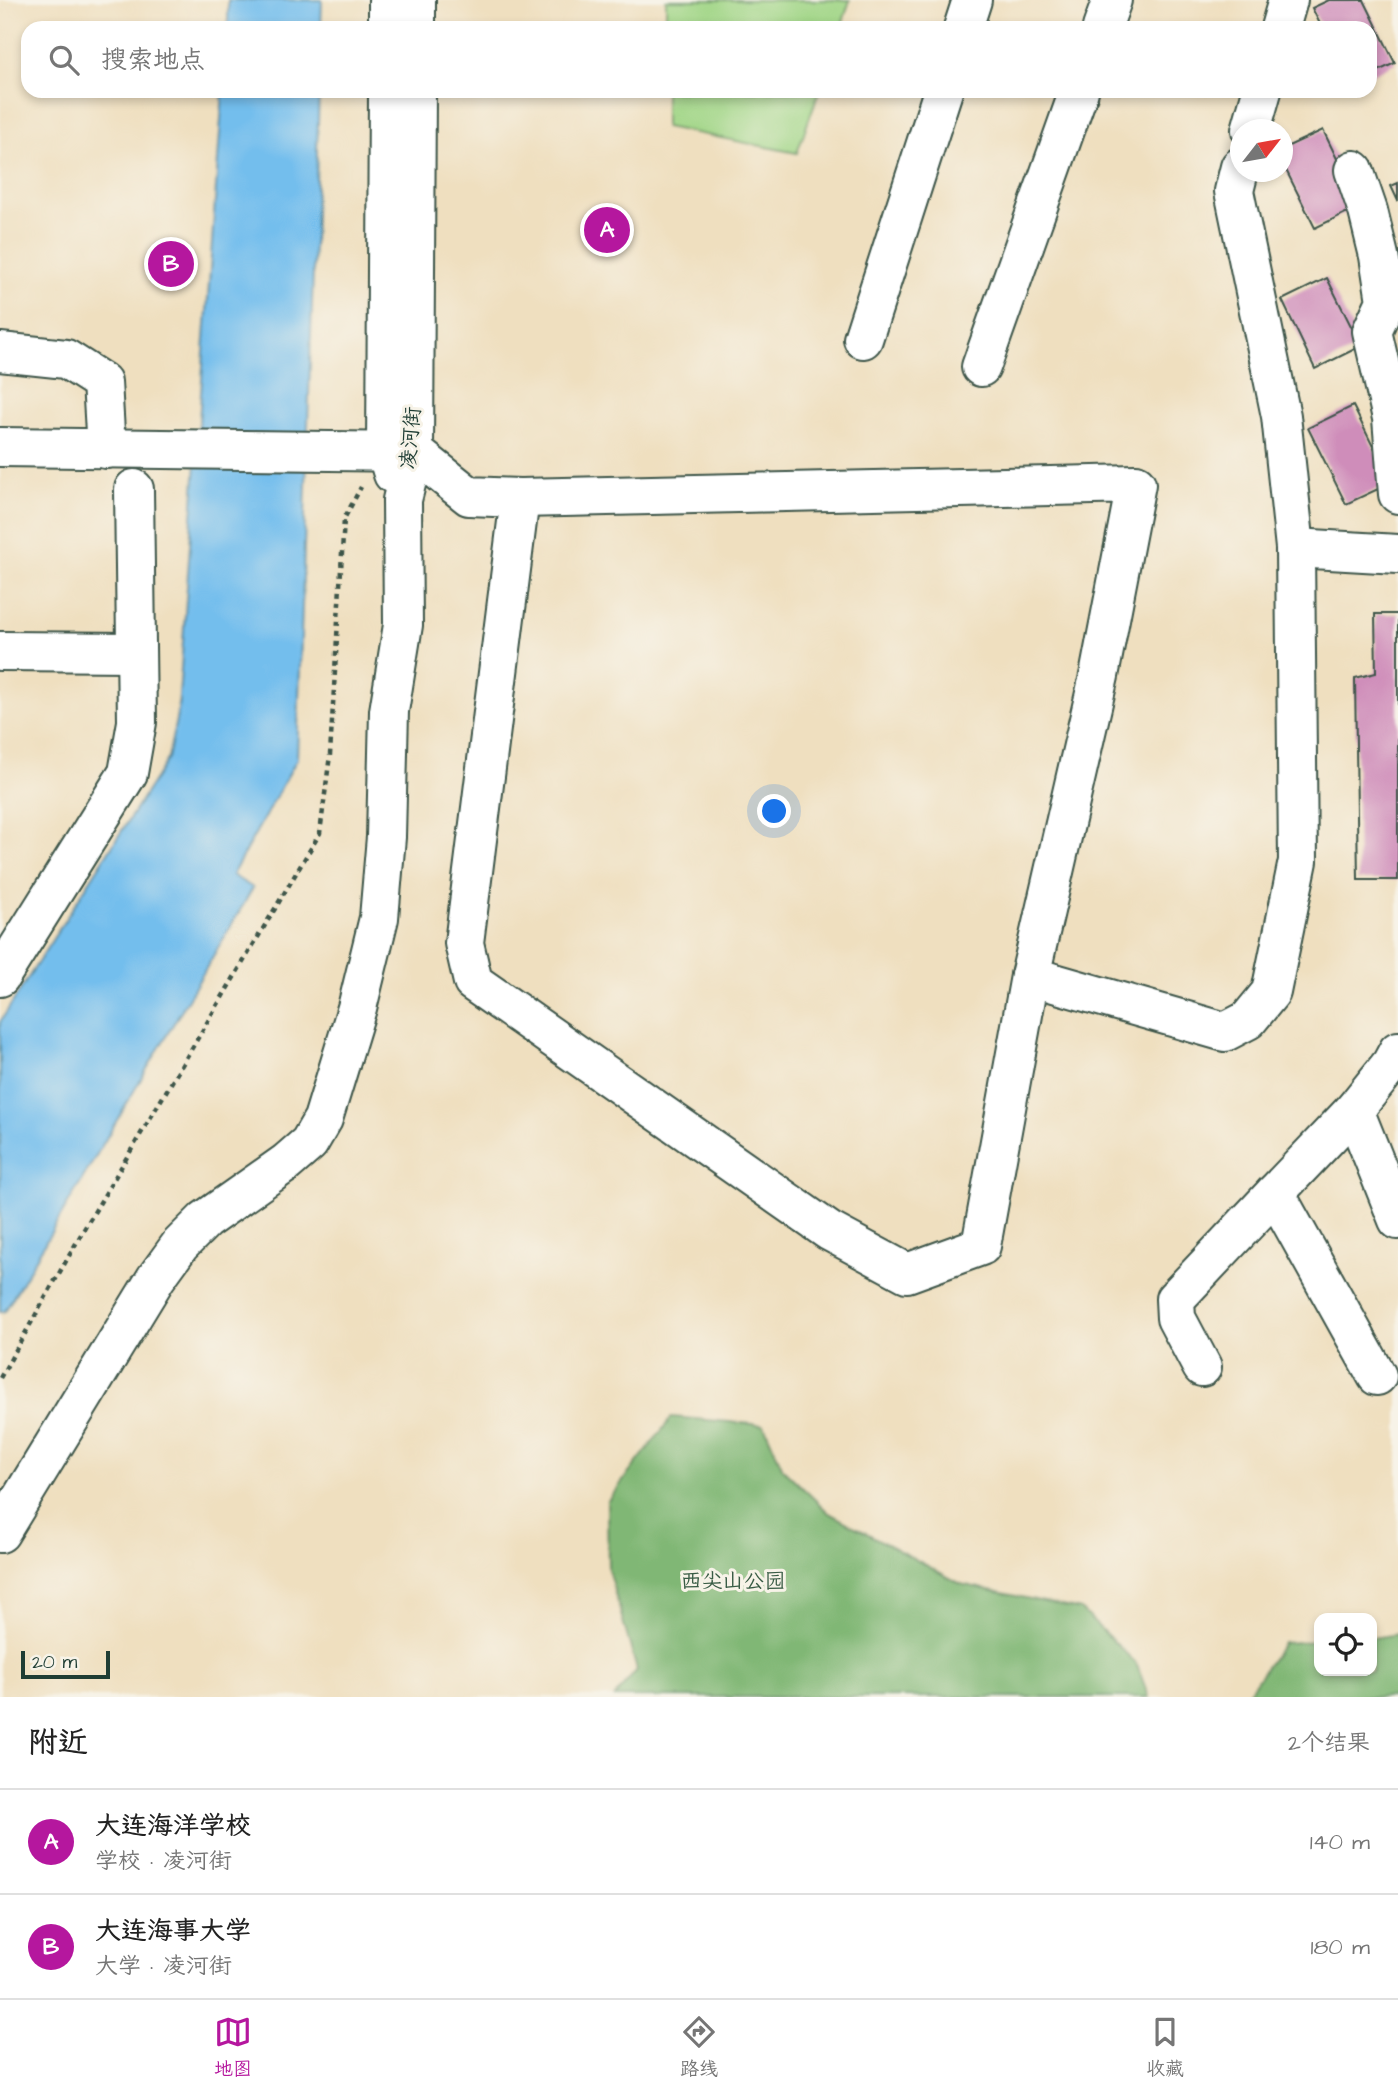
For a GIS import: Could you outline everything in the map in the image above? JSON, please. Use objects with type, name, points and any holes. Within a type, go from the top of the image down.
[{"type":"street","points":[[388,0],[388,21]]},
{"type":"street","points":[[416,0],[416,21]]},
{"type":"street","points":[[965,21],[972,0]]},
{"type":"street","points":[[1104,21],[1112,0]]},
{"type":"street","points":[[1282,21],[1288,0]]},
{"type":"street","name":"凌河街","points":[[0,1533],[156,1279],[180,1245],[205,1220],[286,1163],[309,1143],[323,1119],[357,1008],[379,918],[386,837],[389,711],[403,625],[402,499],[388,98]]},
{"type":"street","name":"凌河街","points":[[400,451],[416,98]]},
{"type":"street","points":[[863,339],[941,98]]},
{"type":"street","points":[[981,367],[1077,98]]},
{"type":"street","points":[[1254,119],[1260,98]]},
{"type":"street","points":[[1354,170],[1392,299],[1372,331],[1396,434],[1398,494]]},
{"type":"street","points":[[1030,976],[1225,1032],[1248,1020],[1271,992],[1298,861],[1294,548],[1281,416],[1234,191],[1237,182]]},
{"type":"street","points":[[0,352],[66,359],[102,382],[106,449]]},
{"type":"street","points":[[0,447],[400,451],[469,496],[520,498],[1136,484],[1099,676],[1030,976],[981,1246],[907,1273],[829,1231],[472,982],[464,943],[520,498]]},
{"type":"street","points":[[1,973],[128,773],[137,722],[134,489]]},
{"type":"street","points":[[1294,548],[1398,554]]},
{"type":"street","points":[[0,652],[136,652]]},
{"type":"street","points":[[1202,1367],[1176,1318],[1175,1299],[1354,1110],[1391,1064],[1398,1051]]},
{"type":"street","points":[[1354,1110],[1398,1220]]},
{"type":"street","points":[[1275,1192],[1377,1376]]},
{"type":"path","points":[[0,1378],[83,1231],[320,833],[330,755],[344,519],[362,485]]},
{"type":"green space","points":[[666,0],[850,0],[843,21],[666,21]]},
{"type":"green space","points":[[665,98],[817,98],[797,153],[665,127]]},
{"type":"green space","name":"西尖山公园","points":[[672,1417],[764,1425],[783,1469],[829,1513],[961,1584],[1081,1610],[1136,1663],[1149,1697],[614,1697],[637,1670],[608,1569],[607,1502]]},
{"type":"green space","points":[[1398,1634],[1398,1697],[1245,1697],[1283,1643],[1314,1641],[1314,1676],[1377,1676],[1377,1637]]},
{"type":"water","points":[[228,0],[322,0],[321,21],[228,21]]},
{"type":"water","points":[[222,98],[319,98],[297,759],[232,875],[253,888],[5,1311],[0,1312],[0,1022],[168,758],[178,710]]},
{"type":"building","points":[[1329,0],[1364,0],[1374,21],[1318,21],[1312,8]]},
{"type":"building","points":[[1377,26],[1395,63],[1377,72]]},
{"type":"building","points":[[1323,130],[1360,206],[1315,228],[1292,182],[1293,144]]},
{"type":"building","points":[[1398,183],[1398,201],[1391,186]]},
{"type":"building","points":[[1327,278],[1361,346],[1315,369],[1282,300]]},
{"type":"building","points":[[1353,406],[1391,483],[1346,504],[1308,428]]},
{"type":"building","points":[[1375,614],[1398,614],[1398,880],[1358,880],[1355,678],[1376,673]]},
{"type":"place","name":"大连海洋学校","points":[[607,230]]},
{"type":"place","name":"大连海事大学","points":[[171,264]]}]
